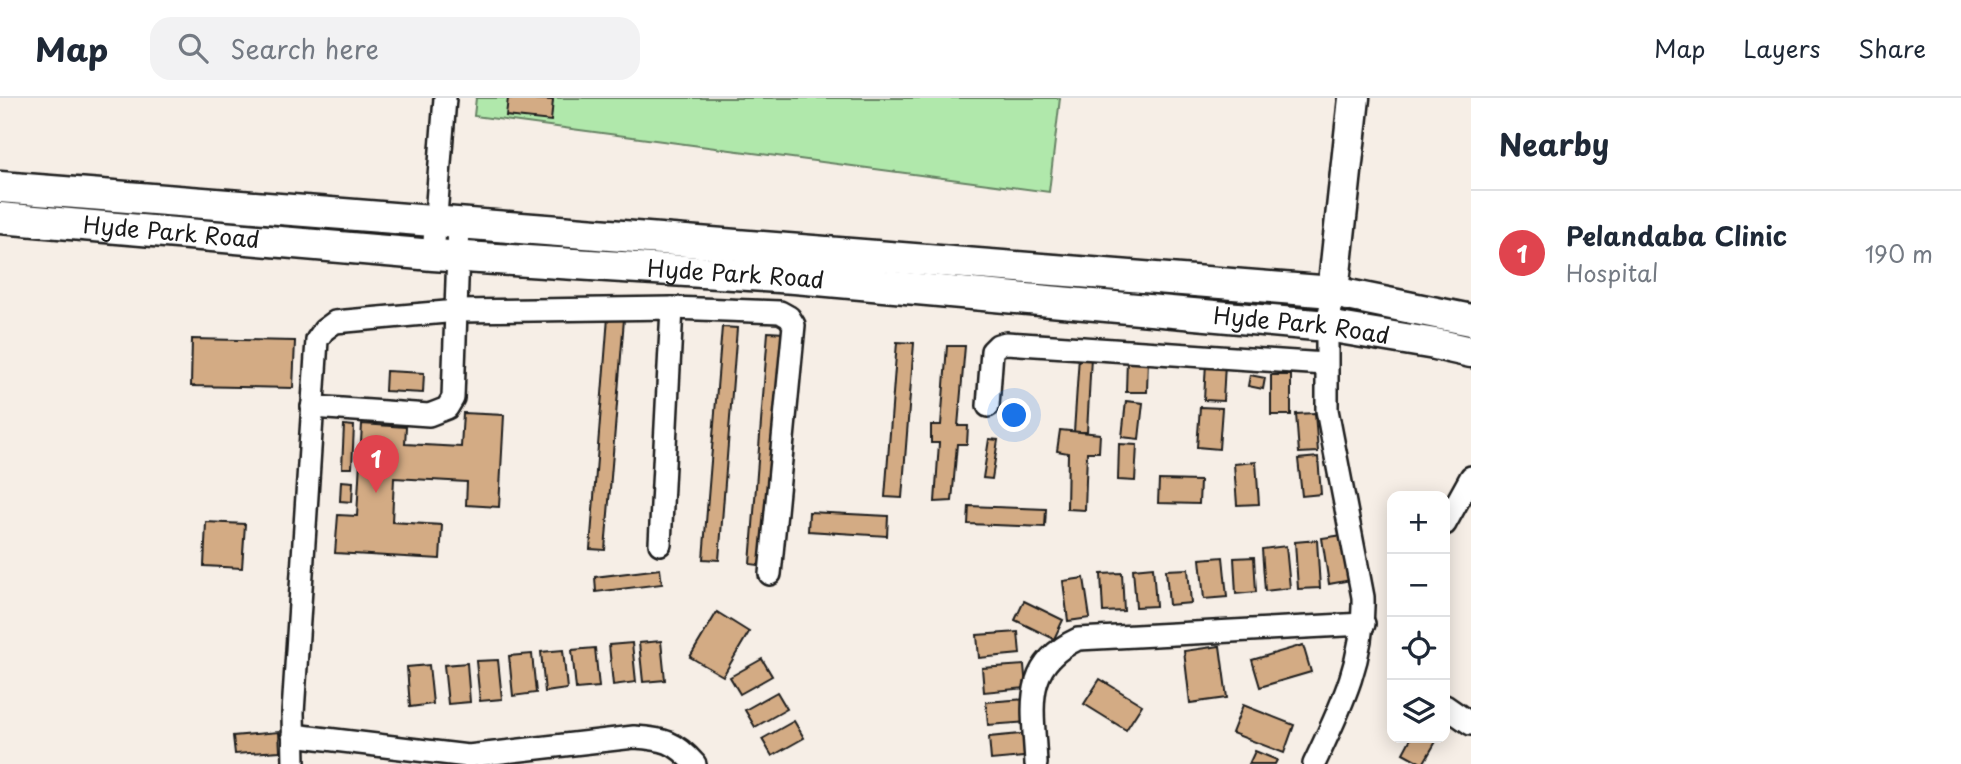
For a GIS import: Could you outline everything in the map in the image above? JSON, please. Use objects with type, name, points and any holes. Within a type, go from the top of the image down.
[{"type":"street","points":[[312,407],[429,415],[447,408],[453,398],[457,311],[445,256],[448,222],[445,98]]},
{"type":"street","points":[[1314,764],[1353,674],[1364,624],[1363,597],[1327,410],[1325,363],[1326,326],[1333,292],[1354,98]]},
{"type":"street","name":"Hyde Park Road","points":[[0,187],[1333,292],[1471,320]]},
{"type":"street","name":"Hyde Park Road","points":[[0,218],[445,256],[795,278],[1326,326],[1471,352]]},
{"type":"street","points":[[660,544],[672,308]]},
{"type":"street","points":[[294,764],[293,735],[317,340],[324,330],[335,322],[457,311],[672,308],[780,313],[789,317],[794,325],[770,574]]},
{"type":"street","points":[[988,406],[992,351],[998,345],[1006,343],[1325,363]]},
{"type":"street","points":[[1450,515],[1471,477]]},
{"type":"street","points":[[1037,764],[1033,693],[1039,673],[1048,658],[1059,648],[1078,639],[1364,624]]},
{"type":"street","points":[[1450,709],[1471,724]]},
{"type":"street","points":[[293,735],[468,756],[634,737],[659,739],[681,747],[695,764]]},
{"type":"green space","points":[[476,98],[1060,98],[1049,192],[474,116]]},
{"type":"building","points":[[508,98],[553,100],[551,121],[506,116]]},
{"type":"building","points":[[608,317],[624,319],[605,550],[590,549]]},
{"type":"building","points":[[722,327],[737,328],[719,560],[703,559]]},
{"type":"building","points":[[768,332],[784,333],[766,566],[750,564]]},
{"type":"building","points":[[192,339],[295,341],[293,388],[191,386]]},
{"type":"building","points":[[897,342],[914,343],[902,498],[885,497]]},
{"type":"building","points":[[947,346],[965,346],[958,426],[968,426],[967,444],[957,444],[952,501],[935,502],[939,443],[931,443],[931,425],[941,425]]},
{"type":"building","points":[[1079,356],[1091,357],[1087,432],[1074,432]]},
{"type":"building","points":[[1127,358],[1148,358],[1147,392],[1126,392]]},
{"type":"building","points":[[1206,362],[1225,363],[1223,401],[1204,400]]},
{"type":"building","points":[[386,371],[424,373],[423,393],[385,391]]},
{"type":"building","points":[[1250,375],[1265,378],[1263,389],[1248,386]]},
{"type":"building","points":[[1271,375],[1291,375],[1291,415],[1271,415]]},
{"type":"building","points":[[1126,401],[1143,403],[1139,439],[1122,437]]},
{"type":"building","points":[[1200,407],[1222,408],[1219,449],[1197,447]]},
{"type":"building","points":[[463,413],[504,415],[499,507],[466,505],[467,482],[394,478],[392,522],[442,525],[440,559],[335,553],[338,515],[357,516],[362,424],[406,427],[405,444],[461,447]]},
{"type":"building","points":[[1315,413],[1318,452],[1299,453],[1296,414]]},
{"type":"building","points":[[344,425],[354,426],[352,468],[342,468]]},
{"type":"building","points":[[1060,430],[1100,434],[1099,452],[1087,452],[1085,510],[1067,509],[1068,453],[1057,451]]},
{"type":"building","points":[[989,439],[998,440],[992,479],[983,478]]},
{"type":"building","points":[[1119,444],[1137,445],[1135,481],[1118,480]]},
{"type":"building","points":[[1318,457],[1321,494],[1302,496],[1298,459]]},
{"type":"building","points":[[1256,462],[1259,504],[1237,505],[1234,464]]},
{"type":"building","points":[[1159,480],[1200,481],[1199,504],[1158,503]]},
{"type":"building","points":[[341,481],[353,482],[352,502],[340,501]]},
{"type":"building","points":[[969,506],[1046,509],[1045,527],[968,524]]},
{"type":"building","points":[[809,512],[888,516],[887,536],[808,531]]},
{"type":"building","points":[[206,522],[245,524],[242,568],[204,566]]},
{"type":"building","points":[[1343,535],[1351,580],[1329,584],[1322,538]]},
{"type":"building","points":[[1317,540],[1320,588],[1298,589],[1295,542]]},
{"type":"building","points":[[1286,546],[1290,588],[1265,591],[1262,549]]},
{"type":"building","points":[[1223,557],[1227,597],[1204,599],[1200,559]]},
{"type":"building","points":[[1254,557],[1256,592],[1236,594],[1234,558]]},
{"type":"building","points":[[1153,567],[1156,606],[1136,607],[1133,569]]},
{"type":"building","points":[[660,569],[662,584],[596,592],[595,577]]},
{"type":"building","points":[[1188,569],[1191,603],[1169,605],[1166,570]]},
{"type":"building","points":[[1122,573],[1124,611],[1103,612],[1101,574]]},
{"type":"building","points":[[1084,578],[1090,618],[1068,621],[1063,581]]},
{"type":"building","points":[[1024,601],[1063,620],[1054,639],[1015,620]]},
{"type":"building","points":[[717,612],[749,632],[723,676],[690,657]]},
{"type":"building","points":[[1018,632],[1020,654],[979,658],[977,635]]},
{"type":"building","points":[[661,641],[665,680],[643,682],[639,643]]},
{"type":"building","points":[[632,643],[636,682],[613,685],[609,645]]},
{"type":"building","points":[[1303,645],[1311,672],[1260,687],[1252,660]]},
{"type":"building","points":[[1220,646],[1227,698],[1190,703],[1184,651]]},
{"type":"building","points":[[595,648],[599,687],[576,689],[572,650]]},
{"type":"building","points":[[563,650],[567,689],[545,692],[541,652]]},
{"type":"building","points":[[532,654],[536,693],[513,696],[509,656]]},
{"type":"building","points":[[762,659],[772,676],[740,694],[730,677]]},
{"type":"building","points":[[498,660],[502,699],[480,701],[476,661]]},
{"type":"building","points":[[467,663],[470,702],[448,704],[444,665]]},
{"type":"building","points":[[429,665],[433,704],[410,707],[407,667]]},
{"type":"building","points":[[1024,665],[1026,688],[984,692],[982,668]]},
{"type":"building","points":[[1100,679],[1142,705],[1126,730],[1084,704]]},
{"type":"building","points":[[777,692],[787,709],[755,727],[745,710]]},
{"type":"building","points":[[1027,699],[1029,722],[988,725],[986,702]]},
{"type":"building","points":[[1243,705],[1294,725],[1284,753],[1232,733]]},
{"type":"building","points":[[794,721],[804,738],[772,756],[762,739]]},
{"type":"building","points":[[279,732],[280,751],[235,754],[233,736]]},
{"type":"building","points":[[1031,733],[1033,756],[991,760],[989,737]]},
{"type":"building","points":[[1408,743],[1435,743],[1423,764],[1403,753]]},
{"type":"building","points":[[1255,751],[1277,760],[1275,764],[1249,764]]},
{"type":"place","name":"Pelandaba Clinic","points":[[376,493]]}]
